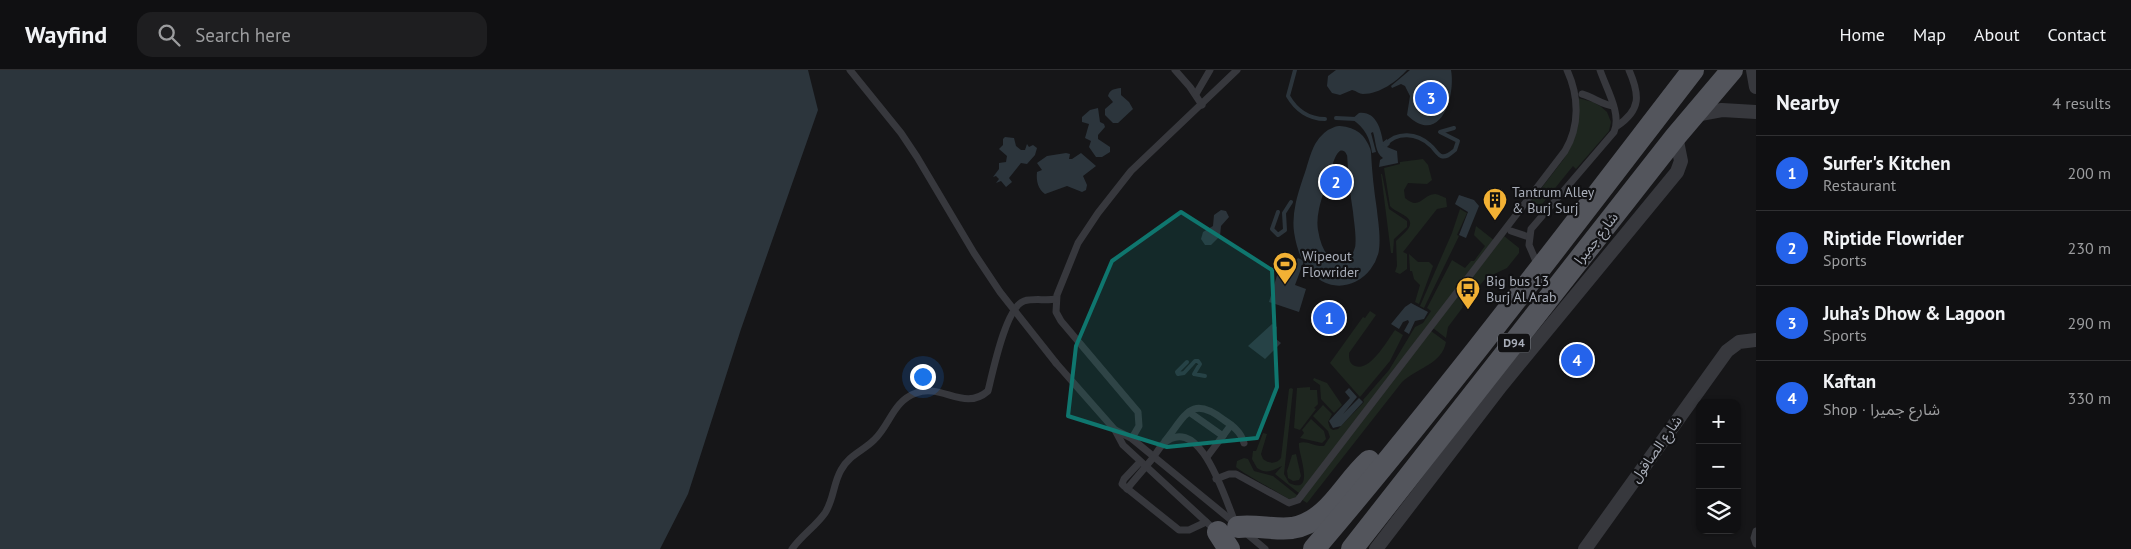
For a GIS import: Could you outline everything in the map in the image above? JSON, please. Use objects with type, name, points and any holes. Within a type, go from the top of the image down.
[{"type":"main road","name":"شارع جميرا","points":[[1314,549],[1346,512],[1540,269],[1693,70]]},
{"type":"main road","name":"شارع جميرا","points":[[1352,549],[1676,136],[1732,70]]},
{"type":"main road","points":[[1225,531],[1248,526],[1285,529],[1303,526],[1324,512],[1366,463],[1378,454],[1391,454],[1390,466],[1321,549]]},
{"type":"street","points":[[1753,70],[1756,88]]},
{"type":"street","points":[[1694,115],[1722,110],[1756,112]]},
{"type":"street","points":[[1376,549],[1507,378],[1677,172],[1681,161],[1676,136]]},
{"type":"street","name":"شارع الصاقول","points":[[1585,549],[1727,351],[1739,342],[1756,340]]},
{"type":"lane","points":[[850,70],[901,133],[1000,292],[1056,363],[1115,430],[1123,445],[1143,464],[1225,531],[1265,549]]},
{"type":"lane","points":[[1174,70],[1196,94],[1202,105]]},
{"type":"lane","points":[[1196,94],[1210,70]]},
{"type":"lane","points":[[1132,438],[1139,426],[1138,412],[1061,321],[1056,312],[1056,299],[1078,243],[1120,182],[1237,70]]},
{"type":"lane","points":[[1216,479],[1229,474],[1236,474],[1289,503],[1298,500],[1566,151],[1573,137],[1576,108],[1574,86],[1567,70]]},
{"type":"lane","points":[[1600,70],[1613,106],[1617,126]]},
{"type":"lane","points":[[1540,269],[1529,245],[1529,237],[1535,222],[1614,132],[1617,126],[1627,119],[1637,103],[1637,92],[1629,70]]},
{"type":"lane","points":[[1582,94],[1613,106]]},
{"type":"lane","points":[[1512,231],[1529,237]]},
{"type":"lane","points":[[792,549],[828,508],[841,469],[852,456],[866,447],[881,433],[898,405],[909,396],[923,391],[937,391],[964,400],[983,395],[988,390],[1008,320],[1014,309],[1024,302],[1056,299]]},
{"type":"lane","points":[[1225,531],[1179,530],[1127,489],[1143,464],[1154,457],[1189,412],[1198,407],[1208,408],[1231,425],[1240,434],[1244,443]]},
{"type":"lane","points":[[1189,412],[1223,436]]},
{"type":"lane","points":[[1207,458],[1231,425]]},
{"type":"lane","points":[[1115,430],[1132,438],[1154,457],[1225,531],[1239,549]]},
{"type":"lane","points":[[1163,444],[1175,438],[1189,438],[1199,445],[1216,479],[1225,531]]},
{"type":"lane","points":[[1756,531],[1754,538],[1756,544]]},
{"type":"highlighted area","points":[[1181,212],[1272,270],[1277,387],[1257,438],[1167,447],[1068,416],[1076,346],[1112,261]]},
{"type":"shaded area","points":[[0,70],[808,70],[818,110],[741,329],[688,494],[660,549],[0,549]]},
{"type":"shaded area","points":[[1336,70],[1407,70],[1393,82],[1376,92],[1360,94],[1352,90],[1340,95],[1332,93],[1327,86],[1328,76]]},
{"type":"shaded area","points":[[1410,70],[1451,70],[1451,93],[1448,105],[1437,122],[1428,125],[1419,123],[1407,115],[1410,96],[1405,86],[1401,84],[1392,88],[1391,86]]},
{"type":"shaded area","points":[[1121,88],[1121,95],[1129,102],[1133,109],[1118,123],[1113,123],[1105,115],[1105,109],[1113,102],[1108,96],[1110,92]]},
{"type":"shaded area","points":[[1578,98],[1593,102],[1607,112],[1611,122],[1609,131],[1576,169],[1573,166],[1538,209],[1530,203],[1563,160],[1572,144],[1577,130]]},
{"type":"shaded area","points":[[1098,108],[1100,122],[1105,127],[1098,135],[1098,139],[1110,147],[1110,152],[1102,157],[1096,157],[1089,147],[1091,141],[1085,138],[1089,124],[1082,122],[1082,117],[1090,110]]},
{"type":"shaded area","points":[[1359,113],[1365,113],[1374,118],[1381,132],[1383,142],[1387,139],[1390,144],[1387,147],[1397,151],[1398,163],[1379,167],[1380,160],[1383,158],[1377,150],[1373,132],[1371,133],[1376,152],[1372,153],[1366,134],[1352,119]]},
{"type":"shaded area","points":[[1005,137],[1014,138],[1016,146],[1021,150],[1025,150],[1027,144],[1029,147],[1033,145],[1037,148],[1035,155],[1027,164],[1021,163],[1009,178],[1012,182],[1006,187],[1001,181],[996,183],[999,179],[996,176],[993,177],[999,169],[999,163],[1006,162],[1007,156],[999,149],[1003,145]]},
{"type":"shaded area","points":[[1081,153],[1096,166],[1083,176],[1087,185],[1086,190],[1082,192],[1067,186],[1045,194],[1037,182],[1037,172],[1042,170],[1037,163],[1047,156],[1070,154],[1069,159],[1072,159]]},
{"type":"shaded area","points":[[1423,159],[1428,165],[1432,180],[1427,184],[1408,183],[1404,190],[1405,198],[1414,203],[1436,194],[1446,198],[1447,207],[1437,209],[1403,252],[1407,254],[1407,269],[1400,274],[1395,272],[1397,266],[1396,241],[1408,229],[1410,221],[1390,206],[1384,168],[1400,164],[1400,162]]},
{"type":"shaded area","points":[[1333,167],[1347,170],[1340,197],[1326,194]]},
{"type":"shaded area","points":[[1381,174],[1389,209],[1407,221],[1407,227],[1394,239],[1393,253],[1391,253]]},
{"type":"shaded area","points":[[1459,195],[1474,200],[1479,206],[1466,238],[1459,235],[1468,212],[1455,204]]},
{"type":"shaded area","points":[[1460,209],[1467,213],[1457,235],[1459,236],[1424,308],[1420,306],[1452,233]]},
{"type":"shaded area","points":[[1221,210],[1226,211],[1229,217],[1221,226],[1220,236],[1211,245],[1205,245],[1201,239],[1203,232],[1213,226],[1214,215]]},
{"type":"shaded area","points":[[1476,226],[1495,241],[1300,494],[1275,474],[1282,466],[1267,471],[1257,468],[1252,459],[1253,451],[1256,451],[1263,433],[1267,434],[1261,454],[1263,459],[1273,463],[1281,458],[1289,389],[1291,388],[1293,389],[1284,474],[1289,483],[1297,485],[1302,483],[1304,471],[1299,443],[1305,442],[1324,446],[1330,437],[1328,431],[1313,416],[1323,405],[1332,414],[1328,422],[1330,428],[1333,430],[1338,429],[1364,402],[1363,400],[1389,370],[1415,327],[1423,323],[1431,311],[1427,308],[1452,260],[1465,268],[1471,261],[1474,261],[1485,246],[1474,235]]},
{"type":"shaded area","points":[[1504,236],[1519,248],[1519,253],[1507,268],[1486,278],[1462,306],[1448,327],[1446,338],[1433,328]]},
{"type":"shaded area","points":[[1409,254],[1418,262],[1429,262],[1433,266],[1419,304],[1415,302],[1420,285],[1414,279],[1412,271],[1410,271]]},
{"type":"shaded area","name":"Wipeout Flowrider","points":[[1298,258],[1304,261],[1295,285],[1306,289],[1299,312],[1269,302],[1278,272],[1286,275]]},
{"type":"shaded area","points":[[1411,303],[1428,312],[1424,319],[1415,321],[1409,334],[1404,331],[1409,322],[1408,320],[1403,322],[1399,329],[1391,324],[1405,307]]},
{"type":"shaded area","points":[[1370,311],[1376,315],[1349,353],[1350,361],[1353,365],[1361,367],[1372,360],[1395,330],[1403,335],[1390,361],[1360,397],[1330,363],[1363,317],[1365,318]]},
{"type":"shaded area","points":[[1272,324],[1277,327],[1276,339],[1281,343],[1265,359],[1248,346]]},
{"type":"shaded area","points":[[1431,331],[1446,342],[1440,356],[1402,382],[1307,503],[1301,499]]},
{"type":"shaded area","points":[[1314,378],[1327,383],[1342,405],[1334,413],[1321,399],[1320,385],[1313,380]]},
{"type":"shaded area","points":[[1310,387],[1310,390],[1317,390],[1318,404],[1300,430],[1294,428],[1297,388]]},
{"type":"shaded area","points":[[1349,388],[1357,397],[1343,414],[1359,398],[1363,402],[1341,426],[1333,428],[1329,421],[1350,398],[1345,392]]},
{"type":"shaded area","points":[[1311,419],[1324,431],[1326,439],[1322,443],[1300,438],[1304,433],[1302,430]]},
{"type":"shaded area","points":[[1296,454],[1301,476],[1299,480],[1293,481],[1288,478],[1287,471],[1292,455]]},
{"type":"shaded area","points":[[1244,458],[1248,459],[1254,471],[1273,476],[1298,496],[1291,500],[1236,467],[1237,461]]},
{"type":"waterway","points":[[1295,70],[1288,96],[1295,106],[1304,113],[1319,119],[1325,119]]},
{"type":"waterway","points":[[1336,118],[1356,119]]},
{"type":"waterway","points":[[1385,145],[1395,137],[1413,136],[1425,141],[1441,156],[1445,156],[1455,150],[1458,141],[1440,132],[1454,128]]},
{"type":"waterway","points":[[1339,138],[1352,142],[1359,153],[1368,239],[1365,256],[1361,262],[1350,271],[1337,274],[1324,268],[1317,261],[1310,246],[1305,223],[1309,201],[1323,156],[1330,143],[1339,138]]},
{"type":"waterway","points":[[1278,212],[1272,229],[1278,235],[1285,230],[1284,213],[1291,202]]},
{"type":"waterway","points":[[1187,362],[1177,372],[1178,374],[1184,373],[1195,361],[1198,361],[1200,364],[1194,374],[1205,376]]},
{"type":"place","name":"Juha’s Dhow & Lagoon","points":[[1431,98]]},
{"type":"place","name":"Riptide Flowrider","points":[[1336,182]]},
{"type":"place","name":"Tantrum Alley & Burj Surj","points":[[1495,221]]},
{"type":"place","name":"Wipeout Flowrider","points":[[1285,285]]},
{"type":"place","name":"Big bus 13 Burj Al Arab","points":[[1468,310]]},
{"type":"place","name":"Surfer's Kitchen","points":[[1329,318]]},
{"type":"place","name":"Kaftan","points":[[1577,360]]}]
